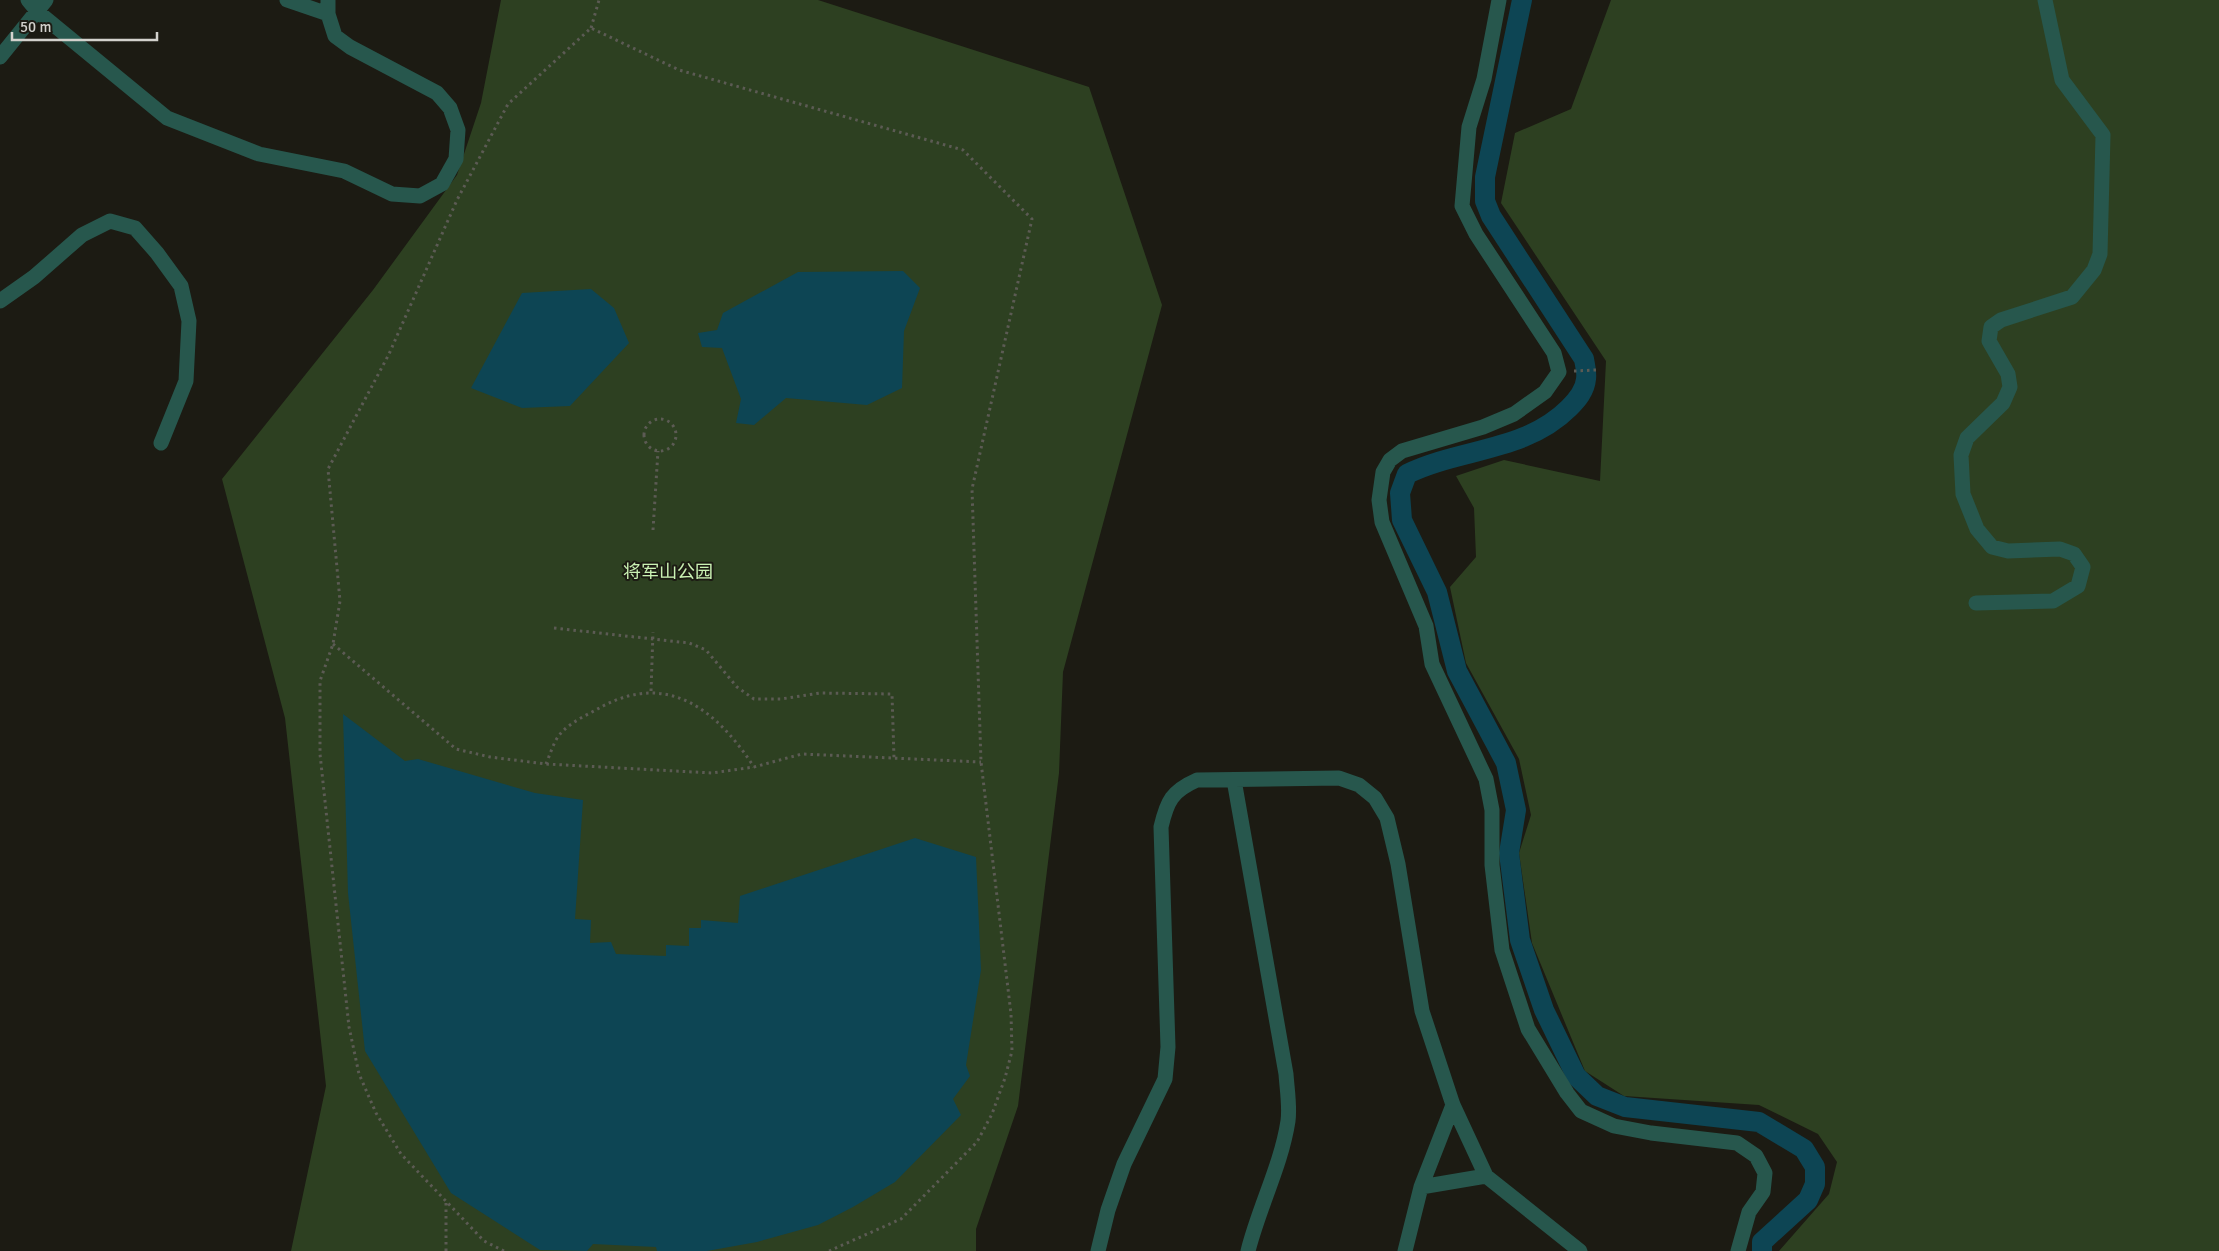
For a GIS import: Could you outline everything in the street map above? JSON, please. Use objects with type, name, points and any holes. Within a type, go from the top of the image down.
[{"type":"street","points":[[28,0],[42,6],[166,118],[259,154],[344,172],[392,194],[420,196],[442,184],[456,159],[458,130],[450,108],[437,93],[350,47],[336,36],[328,7],[287,0]]},
{"type":"street","points":[[1499,0],[1484,79],[1469,127],[1462,206],[1476,234],[1554,353],[1558,372],[1545,392],[1514,414],[1483,427],[1402,451],[1390,460],[1382,472],[1379,500],[1382,522],[1426,626],[1432,664],[1486,779],[1492,810],[1492,865],[1502,950],[1528,1029],[1567,1093],[1581,1111],[1614,1126],[1642,1132],[1737,1143],[1756,1156],[1765,1174],[1763,1192],[1749,1212],[1738,1251]]},
{"type":"street","points":[[1976,603],[2053,601],[2078,586],[2083,566],[2074,554],[2060,549],[2008,551],[1992,547],[1977,529],[1963,494],[1961,455],[1967,438],[2003,403],[2010,387],[2008,374],[1989,341],[1991,328],[2001,320],[2072,297],[2094,270],[2100,254],[2103,135],[2062,80],[2045,0]]},
{"type":"street","points":[[0,57],[42,6]]},
{"type":"street","points":[[0,301],[34,277],[82,235],[110,221],[135,228],[157,253],[181,286],[189,321],[186,381],[161,443]]},
{"type":"street","points":[[1098,1251],[1108,1210],[1124,1164],[1165,1079],[1168,1047],[1161,827],[1166,805],[1181,788],[1198,780],[1339,778],[1358,785],[1375,798],[1387,818],[1398,864],[1422,1011],[1453,1105],[1486,1176],[1580,1251]]},
{"type":"street","points":[[1234,780],[1286,1074],[1288,1119],[1280,1157],[1255,1224],[1248,1251]]},
{"type":"street","points":[[1405,1251],[1421,1187],[1453,1105]]},
{"type":"street","points":[[1421,1187],[1486,1176]]},
{"type":"path","points":[[504,1251],[484,1241],[401,1154],[376,1113],[359,1074],[349,1028],[320,754],[320,681],[333,644],[340,601],[328,469],[389,354],[457,200],[508,104],[591,28],[599,0]]},
{"type":"path","points":[[591,28],[679,70],[963,150],[1032,219],[972,489],[982,762],[1011,1014],[1012,1050],[1005,1078],[992,1114],[977,1142],[902,1219],[829,1251]]},
{"type":"path","points":[[1573,371],[1596,370]]},
{"type":"path","points":[[660,419],[669,422],[676,435],[675,440],[668,448],[658,451],[649,446],[643,437],[646,426],[654,420],[660,419]]},
{"type":"path","points":[[653,530],[658,451]]},
{"type":"path","points":[[554,628],[689,643],[706,650],[737,687],[754,698],[781,700],[820,693],[892,694],[894,758]]},
{"type":"path","points":[[651,692],[653,632]]},
{"type":"path","points":[[333,644],[456,749],[490,757],[546,764],[712,773],[754,767],[802,754],[982,762]]},
{"type":"path","points":[[546,764],[560,734],[584,716],[617,699],[651,692],[686,700],[714,717],[737,740],[754,767]]},
{"type":"path","points":[[446,1202],[446,1251]]},
{"type":"green space","name":"将军山公园","points":[[501,0],[818,0],[1089,87],[1162,305],[1063,672],[1059,773],[1018,1106],[976,1229],[976,1251],[291,1251],[326,1086],[285,718],[222,479],[373,290],[457,175],[481,103]]},
{"type":"green space","points":[[1611,0],[2219,0],[2219,1251],[1779,1251],[1829,1194],[1837,1162],[1818,1134],[1759,1105],[1624,1096],[1585,1071],[1532,943],[1519,853],[1531,815],[1519,759],[1466,663],[1450,587],[1476,557],[1474,508],[1456,476],[1504,460],[1600,481],[1606,361],[1501,203],[1515,133],[1571,109]]},
{"type":"water","points":[[903,271],[920,288],[904,331],[902,388],[867,405],[786,398],[754,425],[736,423],[741,399],[722,348],[702,347],[698,333],[717,330],[723,313],[798,272]]},
{"type":"water","points":[[591,289],[614,308],[629,343],[570,406],[522,408],[471,388],[522,293]]},
{"type":"water","points":[[343,714],[405,761],[418,759],[535,793],[583,800],[575,919],[591,920],[590,943],[611,942],[616,954],[666,956],[666,945],[689,946],[689,928],[701,928],[701,920],[738,923],[740,896],[915,838],[976,857],[981,970],[966,1065],[970,1076],[953,1099],[961,1115],[895,1182],[853,1207],[818,1225],[757,1242],[707,1251],[657,1251],[656,1247],[593,1244],[587,1251],[540,1250],[451,1193],[365,1051],[348,893]]},
{"type":"waterway","points":[[1522,0],[1485,177],[1485,201],[1491,216],[1584,359],[1585,383],[1580,395],[1569,408],[1552,422],[1533,433],[1491,448],[1448,459],[1407,474],[1400,493],[1402,520],[1437,592],[1457,671],[1506,763],[1516,810],[1509,853],[1520,940],[1544,1010],[1576,1076],[1597,1096],[1625,1107],[1759,1122],[1804,1149],[1815,1167],[1815,1184],[1808,1200],[1762,1242],[1762,1251]]}]
